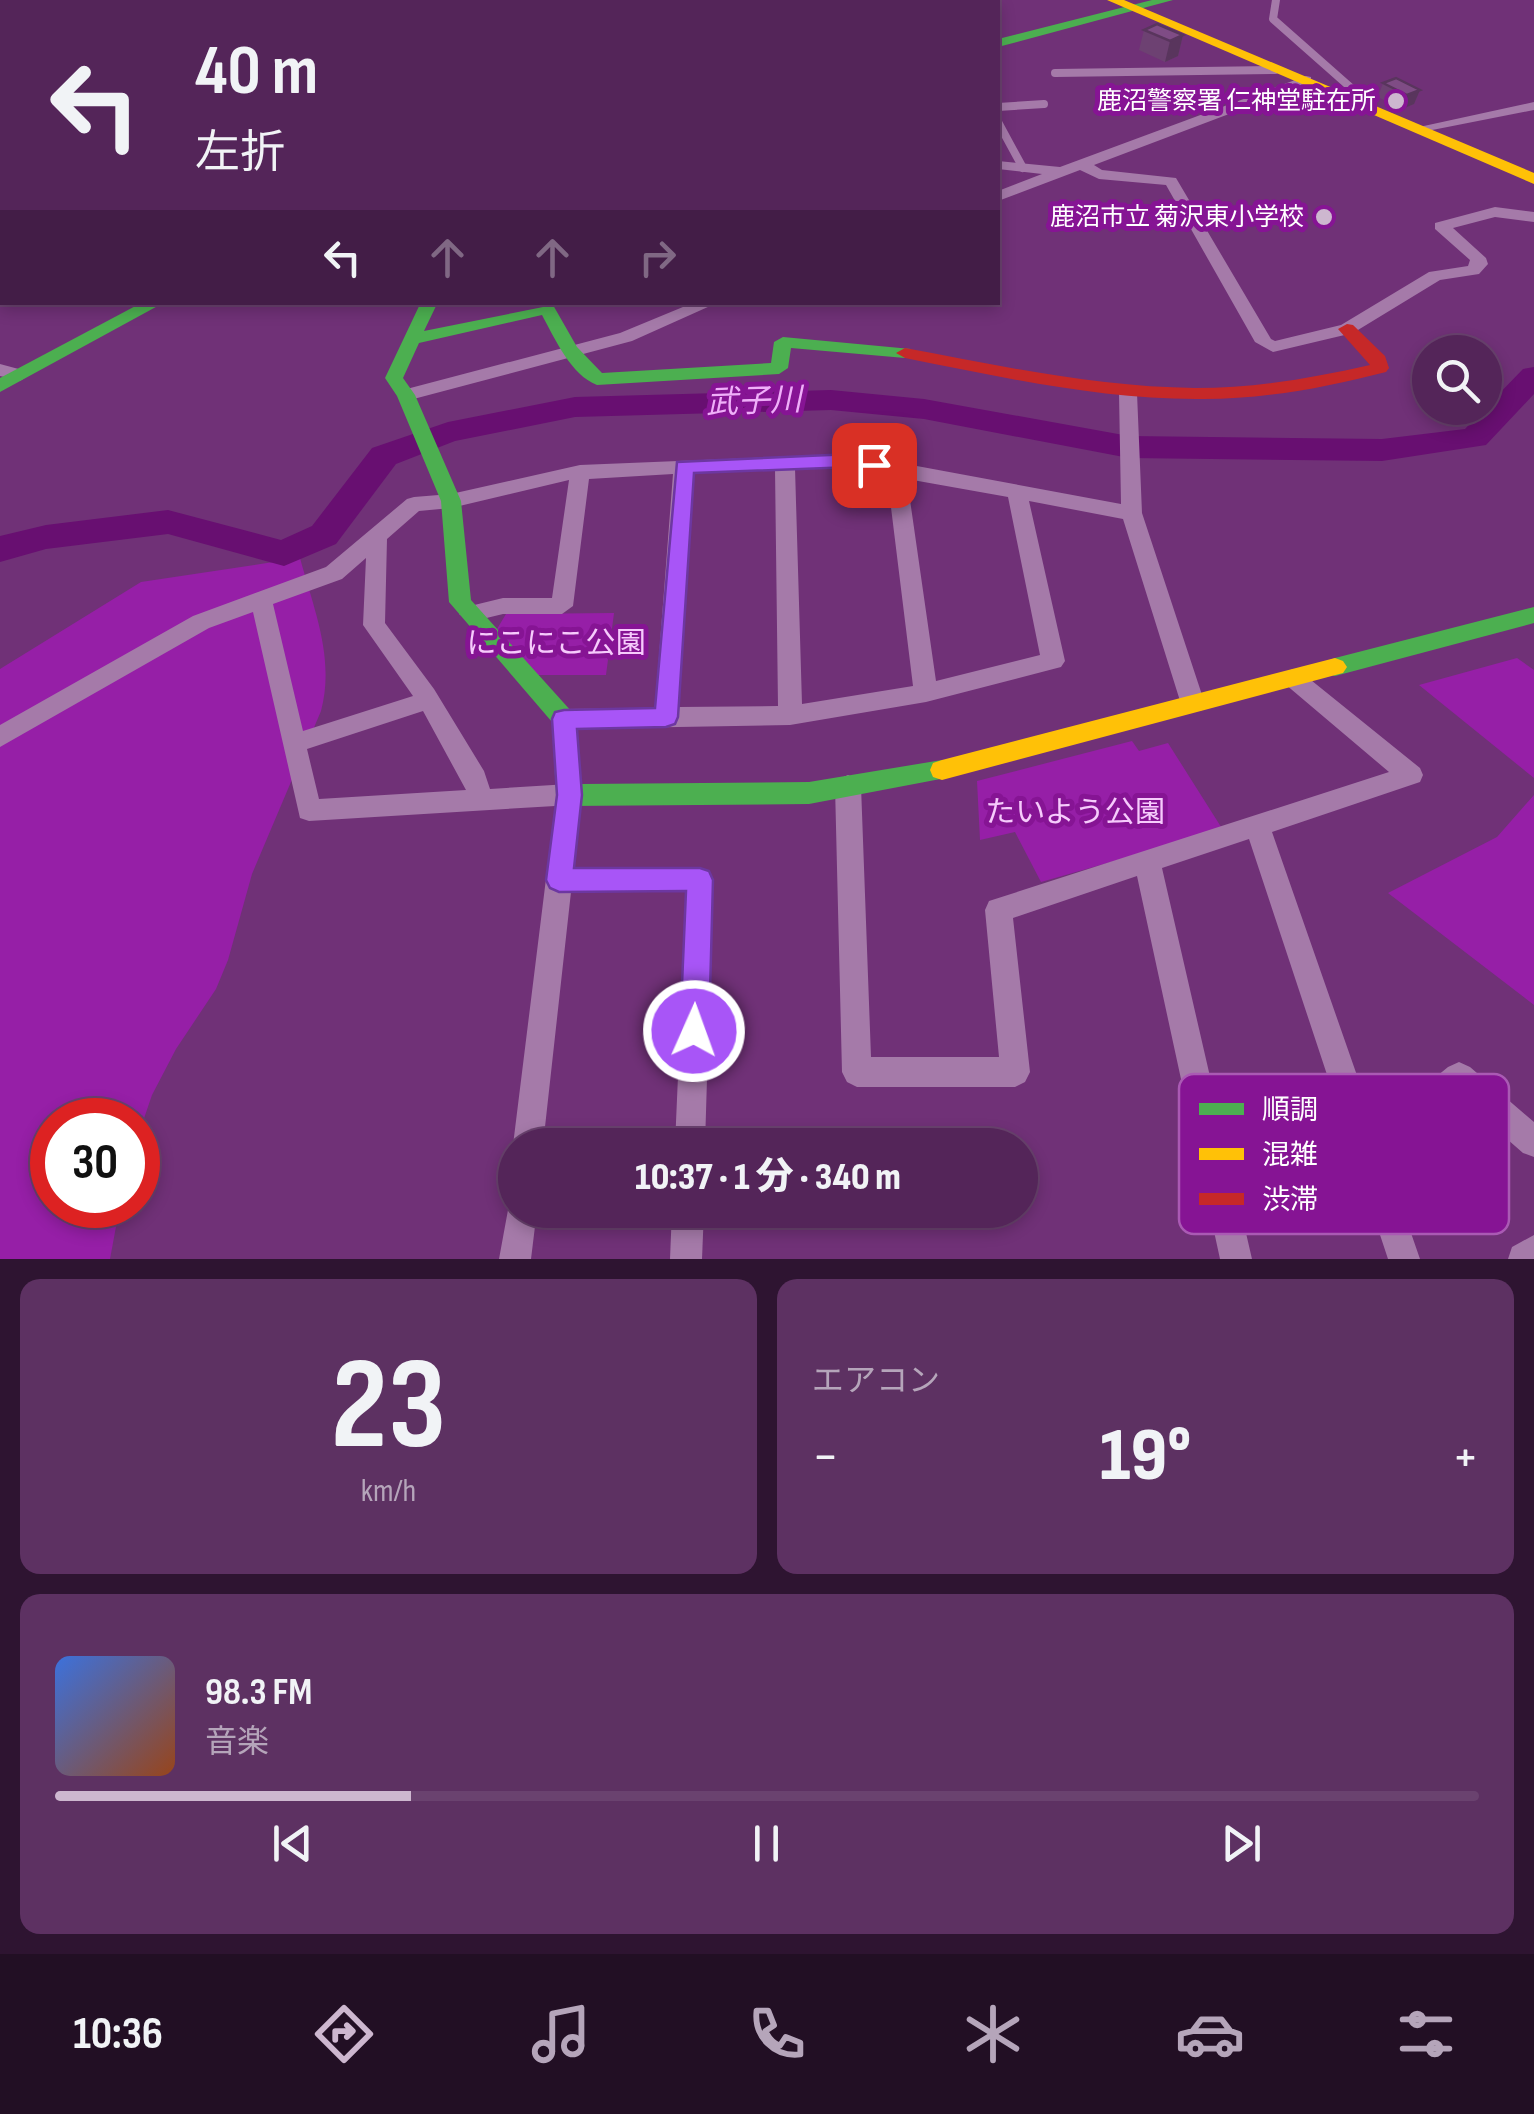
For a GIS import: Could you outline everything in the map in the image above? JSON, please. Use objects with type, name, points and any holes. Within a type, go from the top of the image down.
[{"type":"main road","points":[[1000,42],[1122,4],[1167,0]]},
{"type":"main road","points":[[1122,4],[1534,179]]},
{"type":"main road","points":[[7,377],[151,305]]},
{"type":"main road","points":[[427,306],[394,378],[406,395],[451,501],[460,602],[564,719],[570,795],[808,793],[942,770],[1534,615]]},
{"type":"main road","points":[[412,339],[547,309],[570,350],[596,379],[779,368],[782,342],[868,347],[1128,393],[1272,392],[1328,385],[1380,368],[1378,360],[1348,329]]},
{"type":"street","points":[[1000,195],[1306,80]]},
{"type":"street","points":[[1417,129],[1534,106]]},
{"type":"street","points":[[1000,165],[1171,181],[1264,342],[1274,346],[1348,329],[1435,276],[1474,270],[1480,264],[1478,258],[1441,226],[1495,212],[1534,217]]},
{"type":"street","points":[[406,395],[626,336],[703,305]]},
{"type":"street","points":[[1128,393],[1132,513],[1193,704]]},
{"type":"street","points":[[0,737],[201,622],[334,573],[414,504],[451,501],[580,472],[852,461],[1132,513]]},
{"type":"street","points":[[785,462],[790,714]]},
{"type":"street","points":[[666,717],[684,467]]},
{"type":"street","points":[[896,470],[926,692]]},
{"type":"street","points":[[470,614],[502,606],[562,606],[580,472]]},
{"type":"street","points":[[564,719],[790,714],[926,692],[1053,661],[1017,492]]},
{"type":"street","points":[[377,536],[374,624],[428,700],[475,778],[481,800]]},
{"type":"street","points":[[261,600],[309,810],[570,795],[530,1128]]},
{"type":"street","points":[[848,786],[857,1072],[1015,1072],[999,910],[1411,774],[1294,678]]},
{"type":"street","points":[[294,744],[428,700]]},
{"type":"street","points":[[1257,825],[1341,1074]]},
{"type":"street","points":[[1147,861],[1195,1074]]},
{"type":"street","points":[[559,880],[700,880],[691,1128]]},
{"type":"street","points":[[1509,1120],[1534,1142]]},
{"type":"street","points":[[515,1259],[518,1228]]},
{"type":"street","points":[[686,1259],[687,1228]]},
{"type":"street","points":[[1230,1234],[1236,1259]]},
{"type":"street","points":[[1396,1234],[1404,1259]]},
{"type":"street","points":[[1524,1259],[1534,1251]]},
{"type":"lane","points":[[1276,0],[1274,19],[1358,94],[1362,104]]},
{"type":"lane","points":[[1055,72],[1263,73],[1279,69]]},
{"type":"lane","points":[[1000,107],[1044,104]]},
{"type":"lane","points":[[1000,126],[1023,168]]},
{"type":"green space","points":[[300,558],[324,653],[321,711],[252,874],[216,989],[176,1049],[151,1098],[30,1098],[30,1228],[116,1228],[110,1259],[0,1259],[0,669],[141,582]]},
{"type":"green space","name":"にこにこ公園","points":[[614,613],[606,675],[533,675],[497,629],[506,614]]},
{"type":"green space","points":[[1517,658],[1534,670],[1534,778],[1419,685]]},
{"type":"green space","name":"たいよう公園","points":[[1132,741],[1139,751],[1168,743],[1223,830],[1041,882],[1015,832],[980,840],[977,781]]},
{"type":"green space","points":[[1534,795],[1534,1005],[1388,893],[1497,837]]},
{"type":"building","points":[[1157,24],[1183,35],[1170,41],[1144,30]]},
{"type":"building","points":[[1396,78],[1420,90],[1407,95],[1383,83]]},
{"type":"waterway","name":"武子川","points":[[0,549],[46,537],[168,522],[284,553],[324,535],[384,456],[448,432],[575,407],[831,400],[924,409],[1129,447],[1382,450],[1475,438],[1534,376]]},
{"type":"traffic: fast","points":[[1000,42],[1167,0]]},
{"type":"traffic: fast","points":[[0,386],[151,305]]},
{"type":"traffic: fast","points":[[427,306],[394,378],[406,395],[451,501],[460,602],[564,719],[569,795],[809,793],[942,770]]},
{"type":"traffic: fast","points":[[412,339],[547,309],[570,350],[597,379],[779,368],[783,342],[905,353]]},
{"type":"traffic: fast","points":[[1335,667],[1534,615]]},
{"type":"traffic: slow","points":[[1113,0],[1534,179]]},
{"type":"traffic: slow","points":[[942,770],[1335,667]]},
{"type":"traffic: jam","points":[[905,353],[1085,385],[1197,393],[1255,391],[1380,368],[1379,360],[1347,329]]},
{"type":"place","name":"鹿沼警察署 仁神堂駐在所","points":[[1396,101]]},
{"type":"place","name":"鹿沼市立 菊沢東小学校","points":[[1324,217]]},
{"type":"route","points":[[694,1031],[700,880],[559,880],[570,795],[564,719],[666,717],[684,467],[852,461],[874,465]]}]
